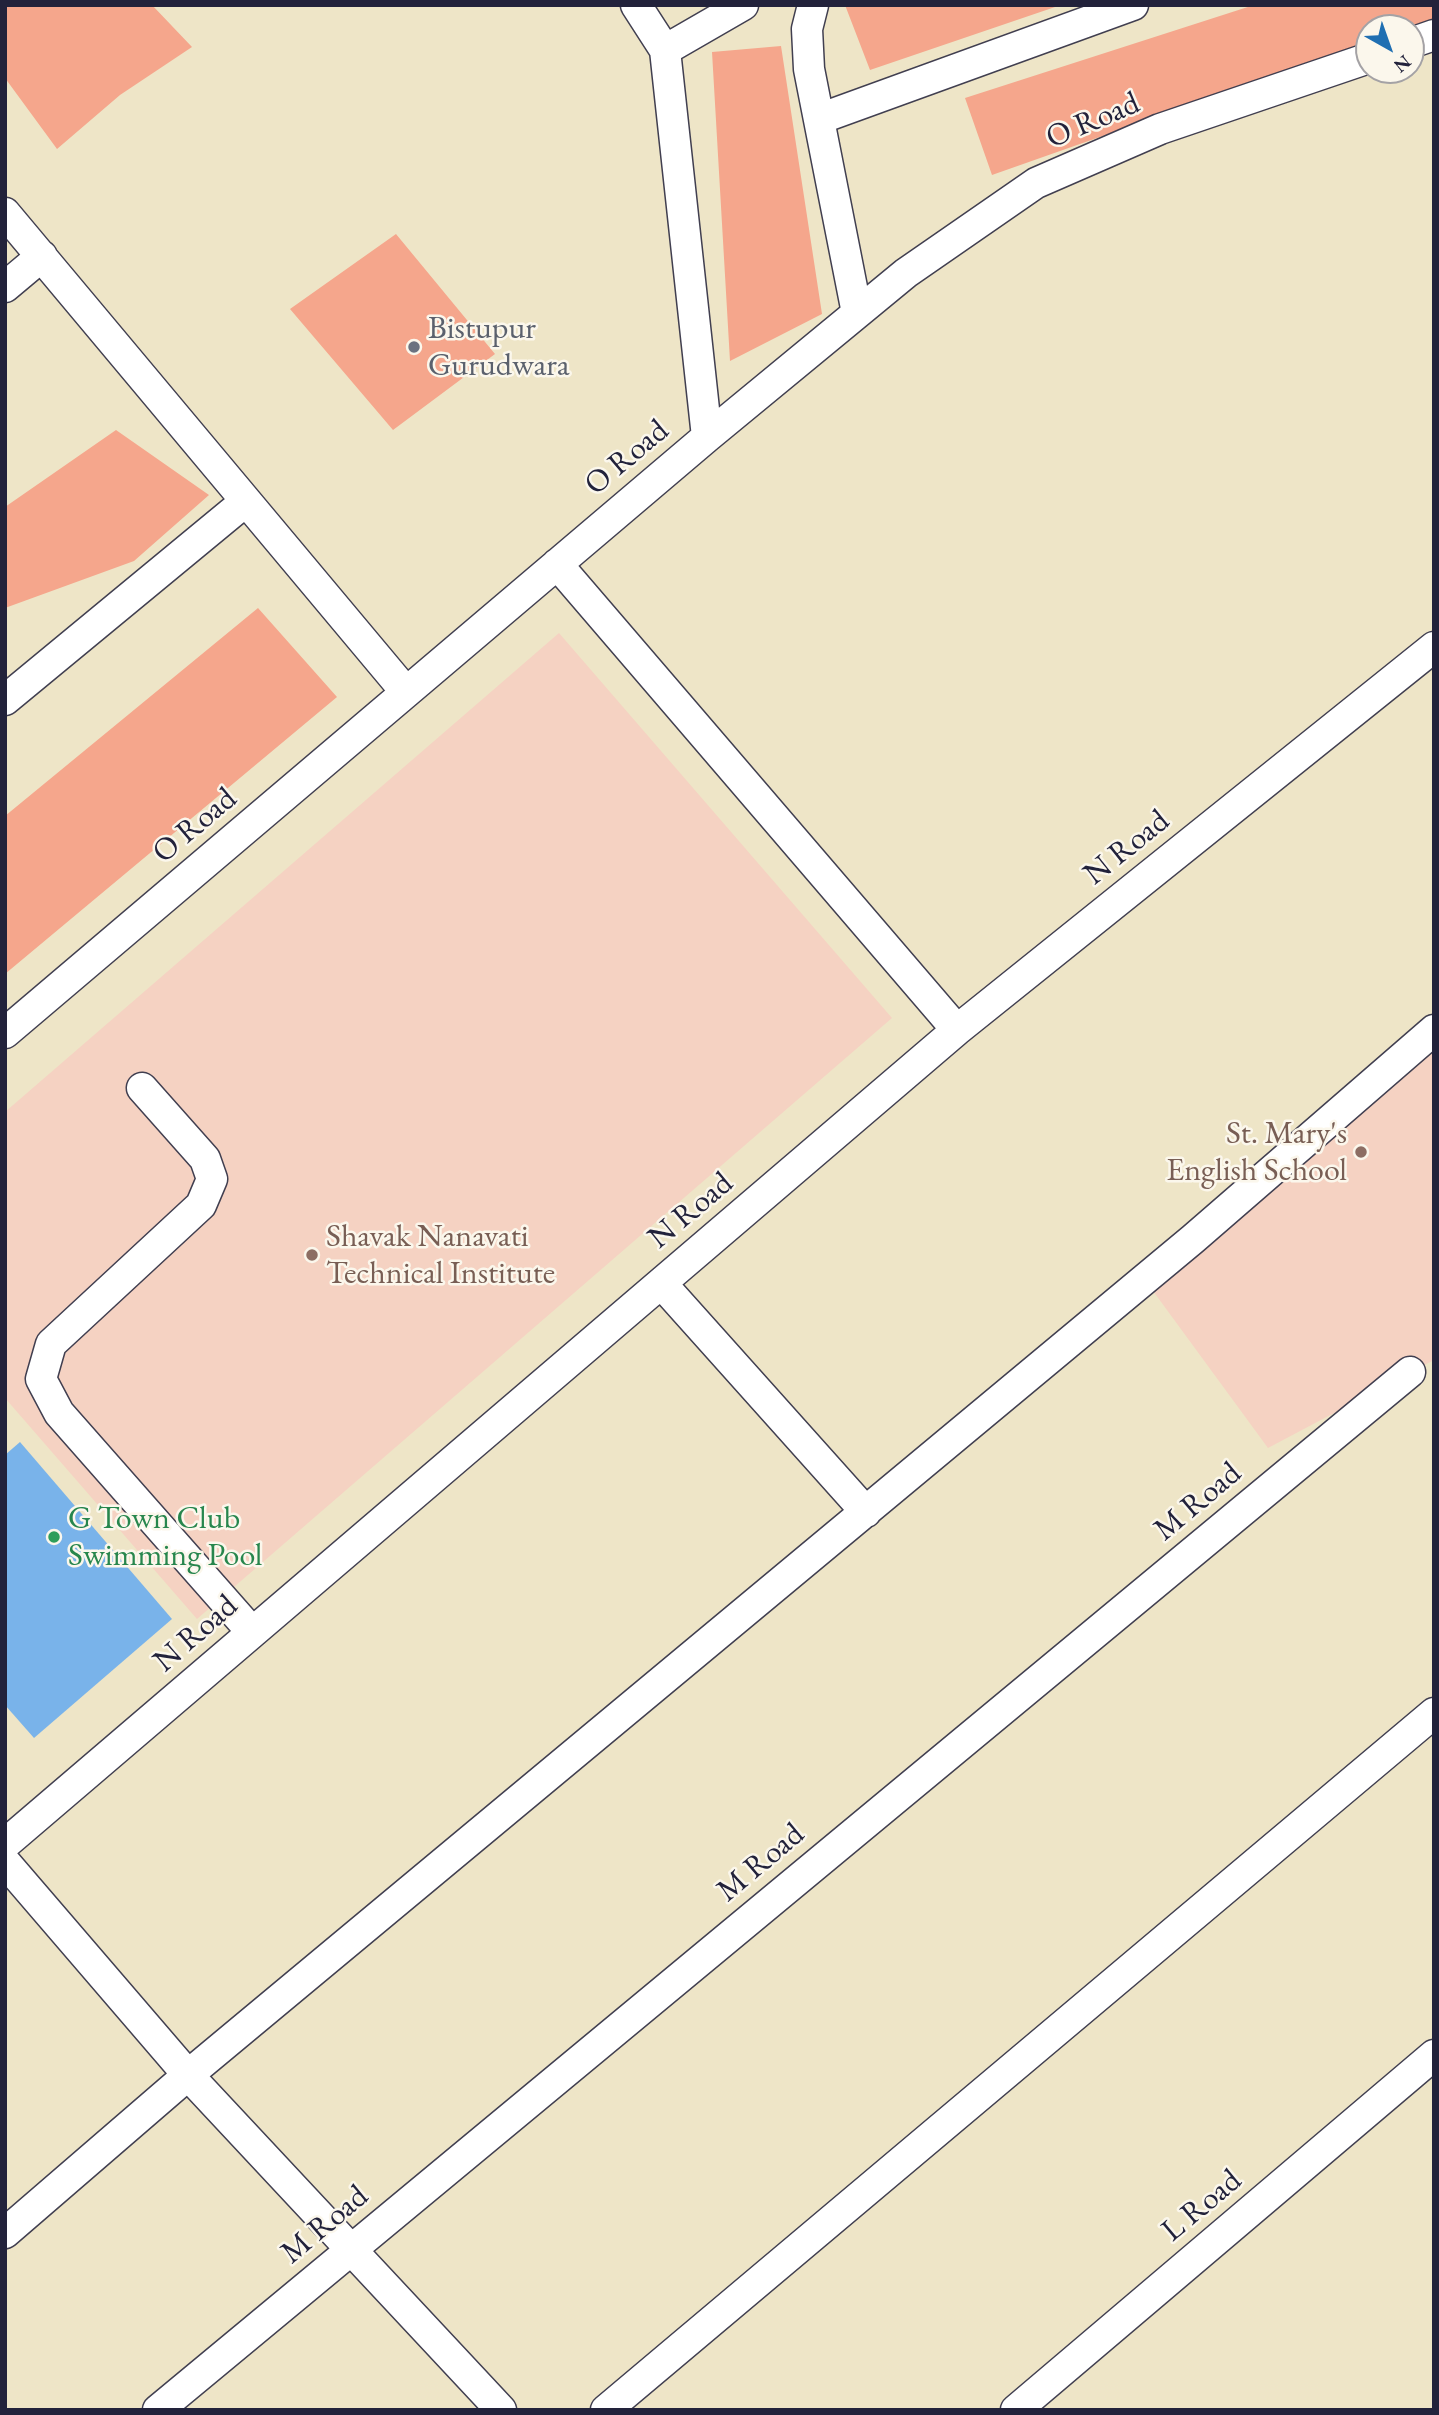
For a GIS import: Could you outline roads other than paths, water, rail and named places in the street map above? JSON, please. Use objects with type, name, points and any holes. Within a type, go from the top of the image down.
[{"type":"street","points":[[636,5],[665,50],[707,437]]},
{"type":"street","points":[[665,50],[743,5]]},
{"type":"street","points":[[813,5],[807,29],[809,69],[857,313]]},
{"type":"street","points":[[819,119],[1133,5]]},
{"type":"street","name":"O Road","points":[[5,1033],[707,437],[906,273],[1036,183],[1160,129],[1355,63]]},
{"type":"street","points":[[5,213],[407,692]]},
{"type":"street","points":[[5,287],[42,256]]},
{"type":"street","points":[[5,700],[246,501]]},
{"type":"street","points":[[557,564],[957,1030]]},
{"type":"street","name":"N Road","points":[[5,1844],[957,1030],[1434,647]]},
{"type":"street","points":[[5,2232],[188,2075],[1193,1239],[1434,1030]]},
{"type":"street","points":[[142,1088],[205,1160],[212,1179],[201,1205],[51,1344],[41,1379],[59,1413],[252,1632]]},
{"type":"street","points":[[661,1283],[866,1512]]},
{"type":"street","name":"M Road","points":[[158,2410],[1410,1372]]},
{"type":"street","points":[[606,2410],[1434,1713]]},
{"type":"street","points":[[5,1862],[188,2075],[501,2410]]},
{"type":"street","name":"L Road","points":[[1016,2410],[1434,2055]]},
{"type":"water","name":"G Town Club Swimming Pool","points":[[20,1442],[172,1619],[34,1738],[5,1705],[5,1455]]},
{"type":"place","name":"Bistupur Gurudwara","points":[[414,347]]},
{"type":"place","name":"St. Mary's English School","points":[[1361,1152]]},
{"type":"place","name":"Shavak Nanavati Technical Institute","points":[[312,1255]]},
{"type":"place","name":"G Town Club Swimming Pool","points":[[54,1537]]}]
